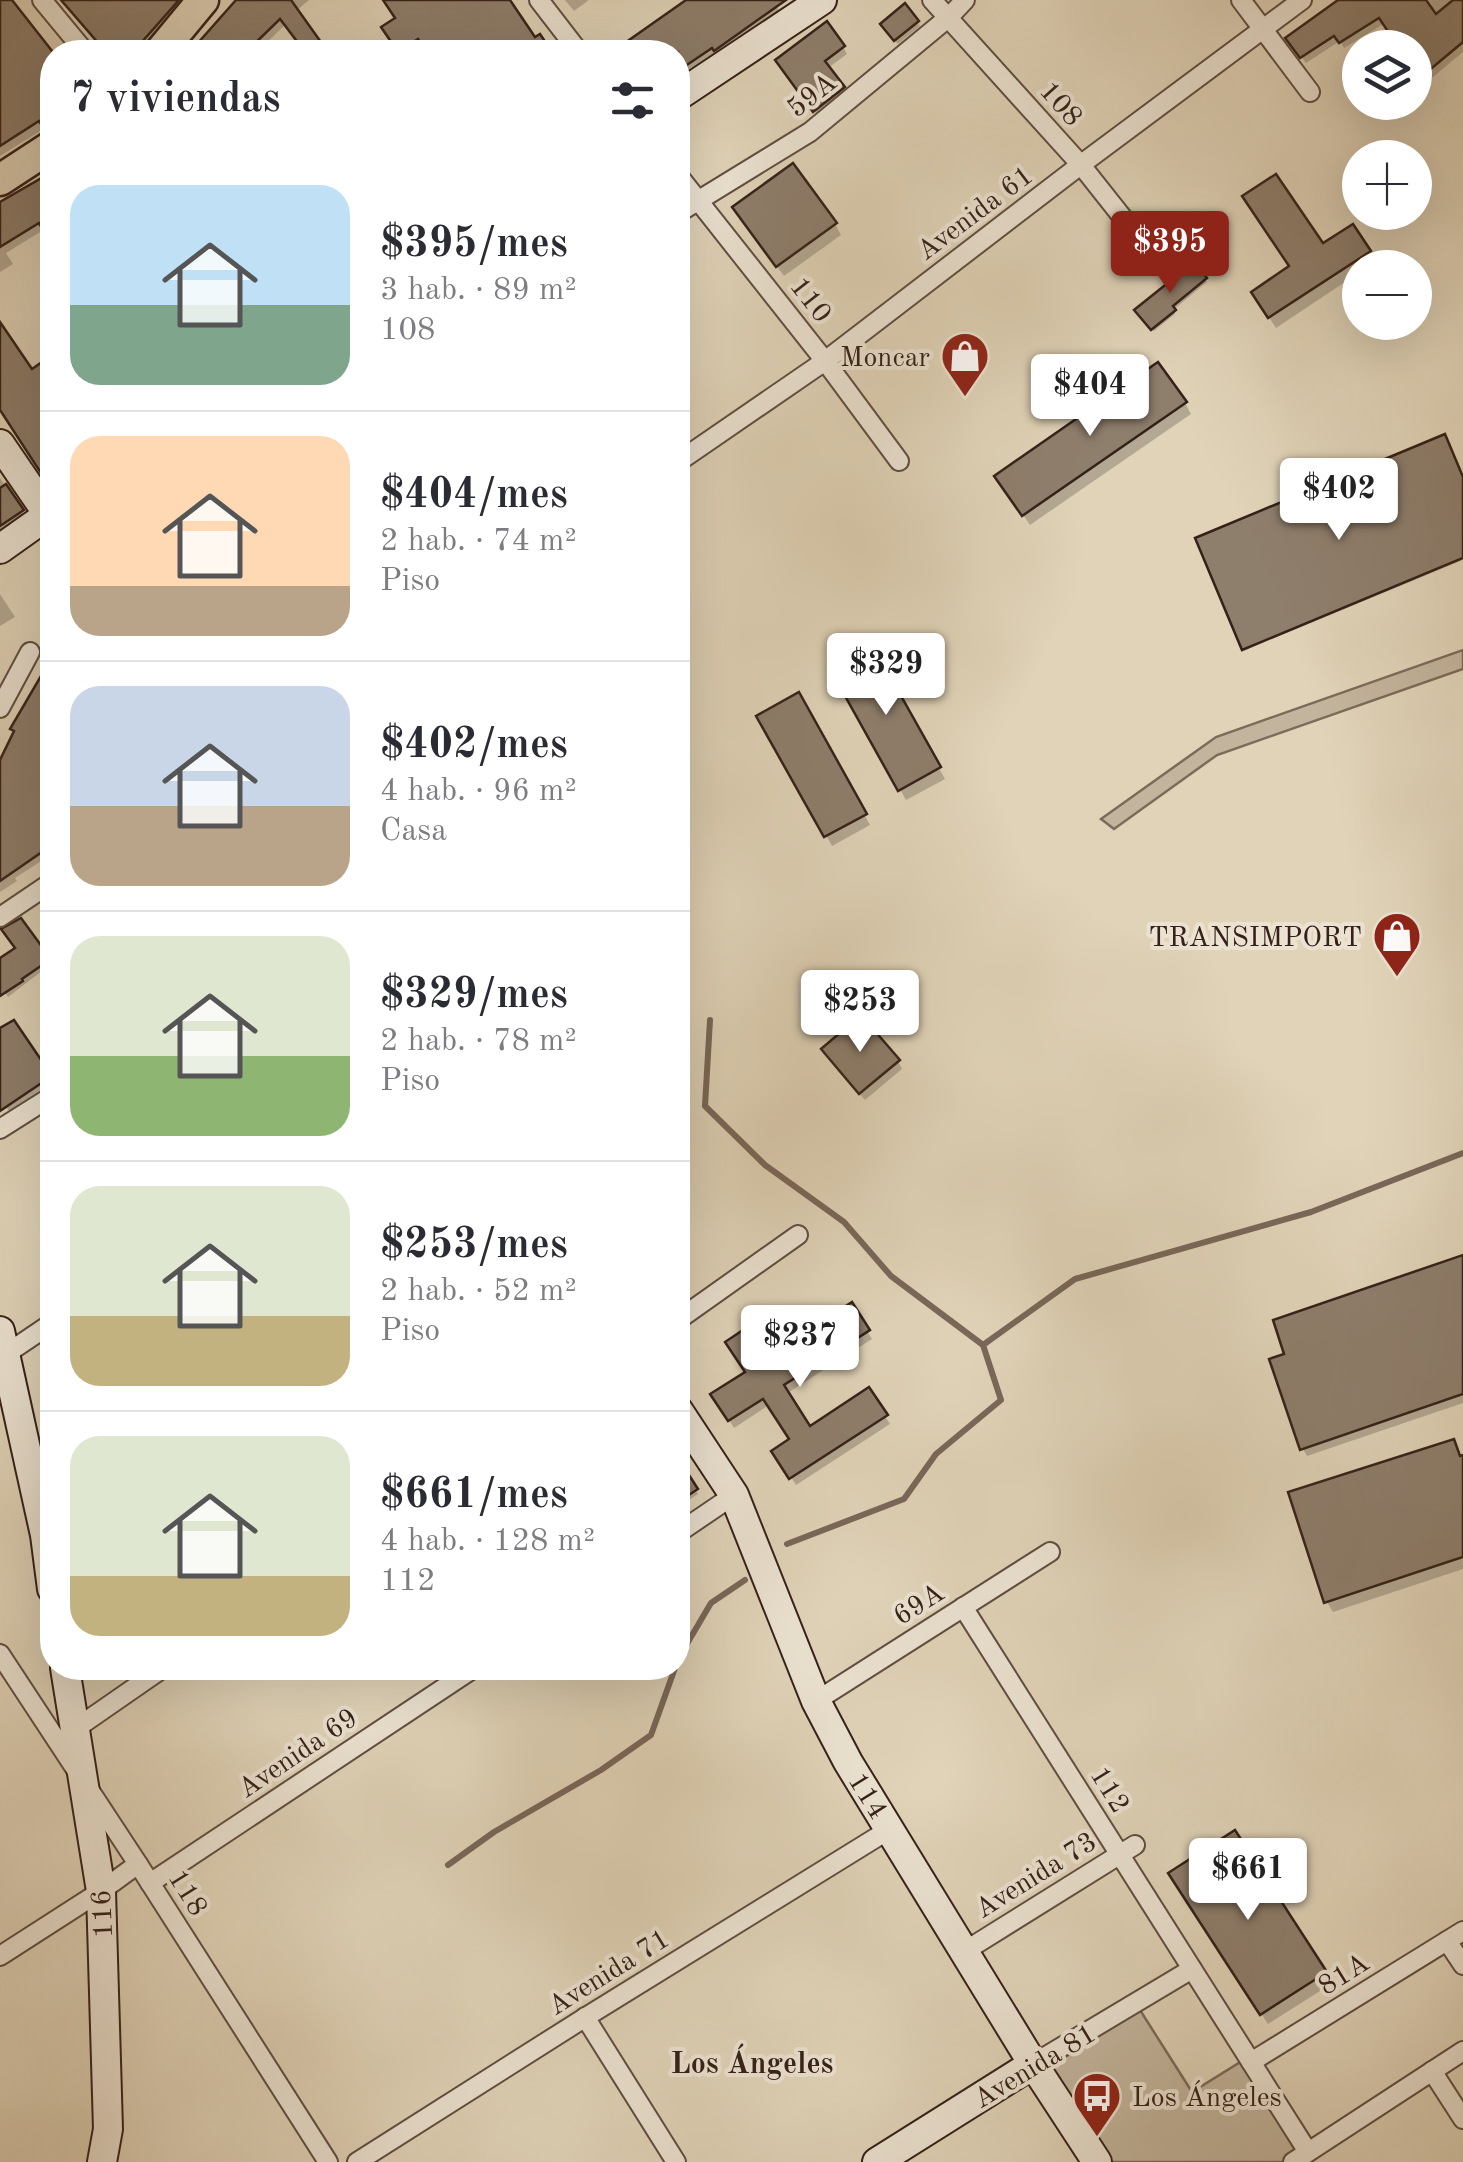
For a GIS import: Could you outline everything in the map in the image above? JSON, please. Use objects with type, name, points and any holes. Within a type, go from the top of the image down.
[{"type":"main road","points":[[170,40],[203,0]]},
{"type":"main road","points":[[0,180],[40,154]]},
{"type":"street","points":[[42,0],[76,40]]},
{"type":"street","points":[[539,0],[570,40]]},
{"type":"street","points":[[690,88],[822,0]]},
{"type":"street","name":"108","points":[[932,0],[1080,165],[1146,247]]},
{"type":"street","name":"59A","points":[[690,206],[810,132],[949,18],[965,0]]},
{"type":"street","points":[[1241,0],[1310,92]]},
{"type":"street","name":"Avenida 61","points":[[690,454],[825,360],[1302,0]]},
{"type":"street","name":"110","points":[[690,189],[899,461]]},
{"type":"street","points":[[0,444],[40,500]]},
{"type":"street","points":[[0,549],[40,523]]},
{"type":"street","points":[[0,708],[30,652]]},
{"type":"street","points":[[0,916],[40,890]]},
{"type":"street","points":[[0,1129],[40,1104]]},
{"type":"street","points":[[690,1312],[798,1235]]},
{"type":"street","points":[[40,1330],[2,1348],[40,1500]]},
{"type":"street","name":"114","points":[[690,1428],[734,1495],[816,1701],[848,1762],[1097,2162]]},
{"type":"street","points":[[690,1525],[734,1495]]},
{"type":"street","name":"69A","points":[[816,1701],[1050,1552]]},
{"type":"street","name":"112","points":[[963,1607],[1127,1849],[1192,1969],[1251,2062],[1300,2157]]},
{"type":"street","name":"118","points":[[0,1654],[328,2162]]},
{"type":"street","name":"116","points":[[67,1680],[101,1892],[108,2128],[102,2162]]},
{"type":"street","points":[[75,1728],[145,1680]]},
{"type":"street","name":"Avenida 69","points":[[150,1883],[456,1680]]},
{"type":"street","name":"Avenida 71","points":[[357,2162],[890,1829]]},
{"type":"street","name":"Avenida 73","points":[[965,1951],[1127,1849]]},
{"type":"street","points":[[0,1956],[138,1864]]},
{"type":"street","points":[[1455,1936],[1463,1965]]},
{"type":"street","name":"81A","points":[[1251,2062],[1455,1936]]},
{"type":"street","name":"Avenida 81","points":[[877,2162],[1192,1969]]},
{"type":"street","points":[[585,2017],[676,2162]]},
{"type":"street","points":[[1300,2157],[1463,2051]]},
{"type":"street","points":[[1432,2071],[1463,2119]]},
{"type":"shaded area","points":[[1463,650],[1463,669],[1217,755],[1114,829],[1101,819],[1216,737]]},
{"type":"shaded area","points":[[1140,2010],[1192,2092],[1242,2061],[1300,2151],[1282,2162],[1105,2162],[1046,2069]]},
{"type":"building","points":[[0,0],[12,0],[43,40],[40,40],[40,122],[0,146]]},
{"type":"building","points":[[61,0],[179,0],[144,40],[96,40]]},
{"type":"building","points":[[236,0],[291,0],[319,40],[296,40],[280,19],[258,40],[201,40]]},
{"type":"building","points":[[383,0],[510,0],[535,37],[540,34],[544,40],[390,40],[381,27],[395,18]]},
{"type":"building","points":[[686,0],[786,0],[714,51],[712,48],[690,63],[690,40],[629,40]]},
{"type":"building","points":[[1338,0],[1426,0],[1436,14],[1453,0],[1463,0],[1463,42],[1432,68],[1432,30],[1387,30],[1379,18],[1360,30],[1342,30],[1342,41],[1339,43],[1334,36],[1300,58],[1285,38]]},
{"type":"building","points":[[905,3],[919,21],[894,41],[880,24]]},
{"type":"building","points":[[827,21],[845,46],[825,61],[845,87],[813,112],[775,60]]},
{"type":"building","points":[[793,163],[837,223],[776,267],[732,207]]},
{"type":"building","points":[[1276,174],[1323,243],[1344,230],[1357,230],[1370,250],[1342,250],[1342,270],[1268,318],[1251,292],[1289,266],[1242,196]]},
{"type":"building","points":[[40,179],[40,225],[0,247],[0,202]]},
{"type":"building","points":[[1194,262],[1207,278],[1151,330],[1134,310]]},
{"type":"building","points":[[0,322],[32,369],[40,363],[40,472],[0,410]]},
{"type":"building","points":[[1158,362],[1187,402],[1022,516],[994,476]]},
{"type":"building","points":[[1445,434],[1463,477],[1463,558],[1242,650],[1195,538]]},
{"type":"building","points":[[6,484],[24,510],[0,526],[0,488]]},
{"type":"building","points":[[873,646],[941,767],[898,791],[830,669]]},
{"type":"building","points":[[40,678],[40,853],[0,881],[0,760],[14,731],[10,729]]},
{"type":"building","points":[[799,692],[867,814],[824,837],[756,716]]},
{"type":"building","points":[[21,918],[40,944],[40,967],[0,996],[0,958],[15,948],[1,929]]},
{"type":"building","points":[[861,1015],[900,1060],[859,1094],[821,1049]]},
{"type":"building","points":[[14,1020],[40,1058],[40,1084],[0,1111],[0,1028]]},
{"type":"building","points":[[1463,1255],[1463,1394],[1300,1450],[1269,1359],[1284,1354],[1273,1320]]},
{"type":"building","points":[[852,1302],[870,1330],[784,1385],[810,1426],[869,1387],[888,1415],[789,1479],[771,1451],[789,1439],[763,1399],[728,1421],[710,1394],[745,1372],[725,1342],[746,1328],[766,1358]]},
{"type":"building","points":[[1454,1439],[1460,1456],[1463,1455],[1463,1557],[1324,1603],[1288,1492]]},
{"type":"building","points":[[690,1477],[698,1489],[690,1494]]},
{"type":"building","points":[[1235,1830],[1327,1972],[1260,2015],[1168,1873]]},
{"type":"waterway","points":[[710,1020],[705,1106],[765,1165],[844,1222],[891,1276],[983,1345],[1001,1400],[936,1454],[904,1499],[787,1544]]},
{"type":"waterway","points":[[983,1345],[1075,1279],[1311,1212],[1463,1153]]},
{"type":"waterway","points":[[690,1639],[711,1603],[745,1580]]},
{"type":"waterway","points":[[448,1865],[651,1735],[671,1680]]},
{"type":"place","name":"Moncar","points":[[965,398]]},
{"type":"place","name":"TRANSIMPORT","points":[[1397,978]]},
{"type":"place","name":"Los Ángeles","points":[[1097,2138]]},
{"type":"district","name":"Los Ángeles","points":[[752,2063]]}]
